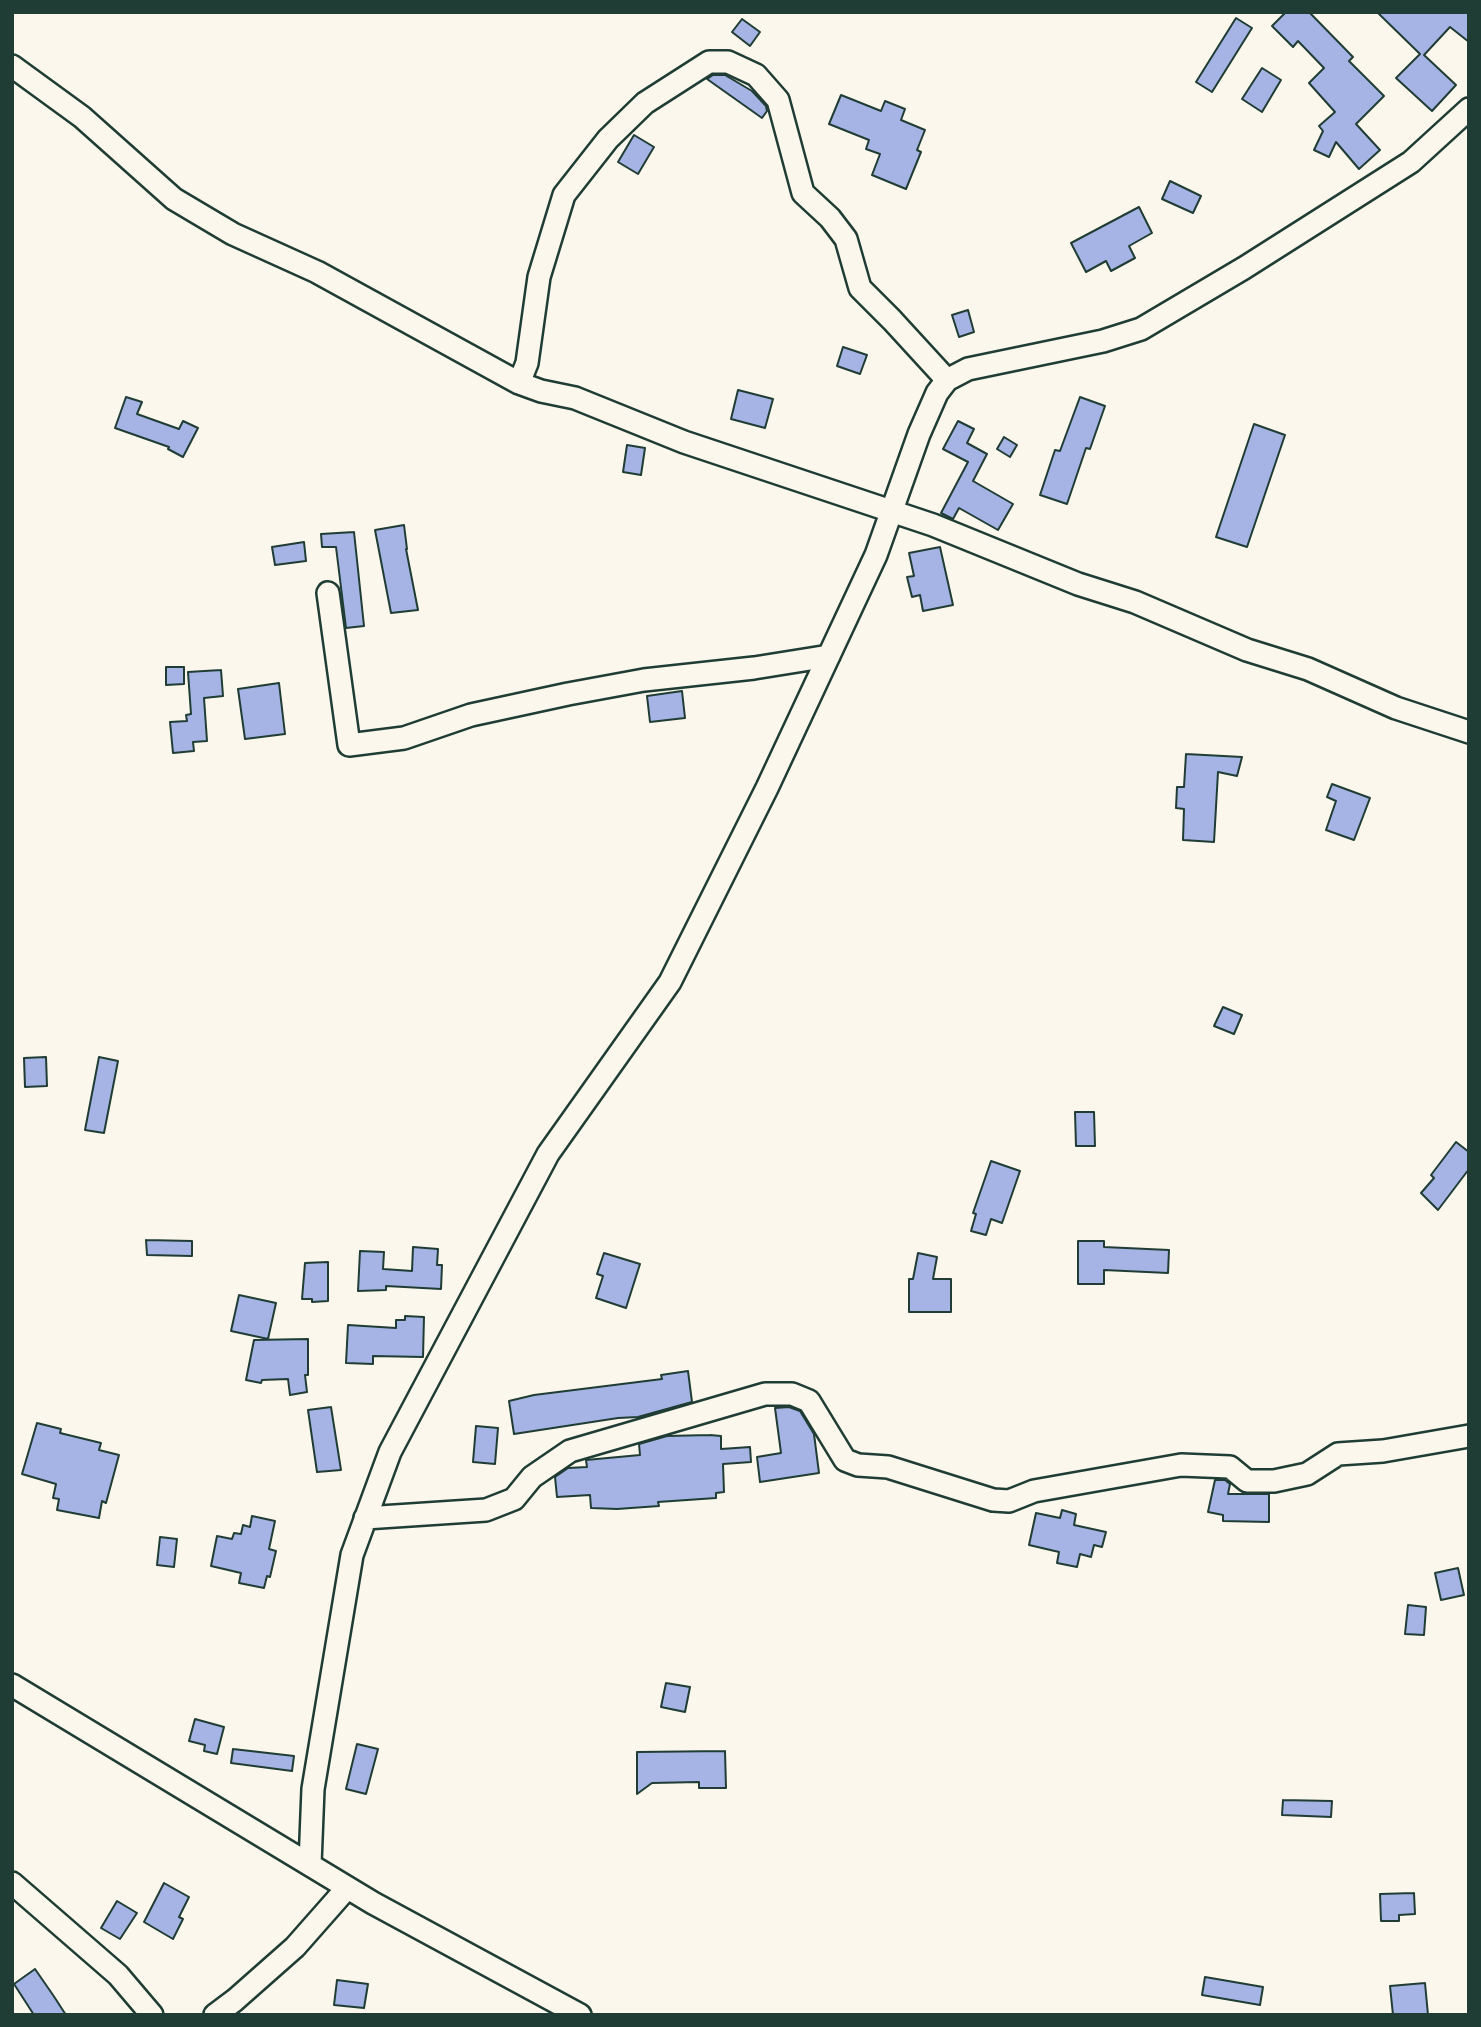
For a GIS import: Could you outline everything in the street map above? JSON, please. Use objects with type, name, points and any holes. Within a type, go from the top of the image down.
[{"type":"street","points":[[519,383],[527,363],[539,277],[564,195],[608,139],[645,103],[709,62],[728,62],[756,75],[778,100],[803,193],[830,218],[846,239],[860,288],[947,380]]},
{"type":"street","points":[[12,66],[82,117],[174,200],[233,233],[317,272],[519,383],[575,398],[684,442],[971,540],[1079,584],[1135,602],[1247,650],[1308,668],[1396,708],[1469,732]]},
{"type":"street","points":[[310,1864],[313,1789],[352,1555],[390,1452],[548,1154],[670,982],[767,788],[876,555],[937,393],[947,380],[968,369],[1103,341],[1140,329],[1244,268],[1411,162],[1469,109]]},
{"type":"street","points":[[328,593],[349,745],[404,738],[471,715],[568,694],[644,680],[754,668],[829,656]]},
{"type":"street","points":[[365,1518],[485,1510],[514,1499],[532,1476],[570,1451],[765,1394],[792,1394],[809,1401],[845,1460],[858,1465],[888,1467],[993,1500],[1009,1501],[1034,1491],[1181,1465],[1230,1467],[1247,1481],[1274,1482],[1307,1474],[1338,1454],[1383,1451],[1469,1436]]},
{"type":"street","points":[[12,1685],[347,1888],[580,2015]]},
{"type":"street","points":[[12,1883],[118,1975],[152,2015]]},
{"type":"street","points":[[215,2015],[295,1947],[347,1888]]},
{"type":"building","points":[[1286,12],[1309,12],[1353,57],[1349,61],[1384,96],[1356,124],[1380,150],[1359,169],[1336,142],[1329,157],[1314,150],[1323,131],[1319,126],[1335,112],[1309,83],[1324,68],[1298,41],[1293,47],[1272,26]]},
{"type":"building","points":[[1377,12],[1469,12],[1469,42],[1450,27],[1424,55],[1456,85],[1432,111],[1396,78],[1420,54]]},
{"type":"building","points":[[1236,18],[1252,28],[1212,92],[1196,82]]},
{"type":"building","points":[[742,19],[760,32],[750,46],[732,32]]},
{"type":"building","points":[[1262,68],[1281,80],[1262,112],[1242,99]]},
{"type":"building","points":[[713,75],[725,75],[752,91],[766,106],[767,111],[762,118],[707,79]]},
{"type":"building","points":[[841,95],[881,111],[885,101],[905,109],[901,120],[925,130],[917,150],[921,152],[906,189],[872,175],[880,154],[866,149],[869,140],[829,124]]},
{"type":"building","points":[[634,135],[654,147],[638,174],[618,162]]},
{"type":"building","points":[[1170,181],[1201,196],[1193,213],[1162,199]]},
{"type":"building","points":[[1139,207],[1152,233],[1129,246],[1135,258],[1111,271],[1106,261],[1086,272],[1071,243]]},
{"type":"building","points":[[968,310],[974,332],[959,337],[952,315]]},
{"type":"building","points":[[843,347],[867,355],[860,374],[837,366]]},
{"type":"building","points":[[738,390],[773,399],[765,428],[731,419]]},
{"type":"building","points":[[126,397],[142,402],[137,414],[179,429],[183,421],[198,428],[183,457],[168,449],[169,447],[115,428]]},
{"type":"building","points":[[1080,397],[1105,406],[1090,449],[1086,448],[1067,504],[1040,495],[1055,450],[1060,451]]},
{"type":"building","points":[[958,421],[974,429],[967,443],[987,454],[973,481],[1013,504],[998,530],[959,508],[953,519],[941,513],[968,462],[943,449]]},
{"type":"building","points":[[1254,424],[1285,435],[1247,547],[1216,537]]},
{"type":"building","points":[[1004,437],[1017,445],[1010,457],[997,449]]},
{"type":"building","points":[[627,445],[645,448],[641,475],[623,472]]},
{"type":"building","points":[[404,525],[418,610],[391,613],[375,530]]},
{"type":"building","points":[[354,532],[364,626],[346,628],[336,547],[322,547],[321,534]]},
{"type":"building","points":[[304,542],[306,561],[275,565],[272,547]]},
{"type":"building","points":[[940,547],[953,605],[923,611],[920,595],[912,597],[907,577],[914,576],[909,553]]},
{"type":"building","points":[[166,667],[184,667],[184,684],[166,685]]},
{"type":"building","points":[[221,670],[223,696],[204,698],[207,741],[193,742],[194,751],[173,753],[170,722],[187,721],[186,715],[191,714],[188,672]]},
{"type":"building","points":[[279,683],[285,734],[245,739],[238,689]]},
{"type":"building","points":[[682,691],[685,718],[650,722],[647,696]]},
{"type":"building","points":[[1186,754],[1242,757],[1237,776],[1218,772],[1214,842],[1183,840],[1184,809],[1176,808],[1177,787],[1184,787]]},
{"type":"building","points":[[1332,784],[1370,798],[1354,840],[1326,830],[1336,801],[1327,797]]},
{"type":"building","points":[[1223,1007],[1242,1015],[1234,1034],[1214,1026]]},
{"type":"building","points":[[46,1057],[47,1086],[25,1087],[24,1058]]},
{"type":"building","points":[[99,1057],[118,1061],[104,1133],[85,1130]]},
{"type":"building","points":[[1075,1112],[1094,1112],[1095,1146],[1076,1146]]},
{"type":"building","points":[[1456,1142],[1469,1152],[1469,1169],[1438,1210],[1421,1193],[1434,1178],[1431,1175]]},
{"type":"building","points":[[991,1161],[1020,1171],[1002,1223],[991,1219],[986,1235],[971,1231],[976,1214],[973,1213]]},
{"type":"building","points":[[146,1240],[192,1241],[192,1256],[147,1255]]},
{"type":"building","points":[[1078,1241],[1104,1241],[1104,1247],[1169,1250],[1168,1273],[1104,1270],[1104,1284],[1078,1284]]},
{"type":"building","points":[[413,1247],[438,1249],[437,1265],[442,1265],[441,1289],[386,1286],[386,1290],[358,1291],[360,1251],[384,1252],[383,1269],[412,1271]]},
{"type":"building","points":[[604,1253],[640,1264],[626,1308],[596,1298],[603,1276],[597,1274]]},
{"type":"building","points":[[918,1253],[937,1257],[933,1279],[951,1279],[951,1312],[909,1312],[909,1279],[913,1279]]},
{"type":"building","points":[[328,1262],[328,1301],[312,1302],[312,1299],[302,1299],[305,1263]]},
{"type":"building","points":[[239,1295],[276,1303],[268,1339],[231,1331]]},
{"type":"building","points":[[405,1316],[424,1317],[423,1357],[373,1356],[373,1364],[346,1363],[348,1325],[396,1328],[396,1320],[405,1320]]},
{"type":"building","points":[[308,1339],[308,1375],[305,1375],[307,1392],[290,1395],[288,1379],[262,1380],[261,1383],[246,1380],[254,1340]]},
{"type":"building","points":[[688,1371],[692,1402],[638,1417],[514,1434],[509,1401],[534,1395],[662,1379],[661,1375]]},
{"type":"building","points":[[331,1407],[341,1470],[317,1472],[308,1410]]},
{"type":"building","points":[[789,1407],[800,1411],[814,1434],[819,1473],[760,1482],[757,1457],[781,1453],[775,1408]]},
{"type":"building","points":[[37,1423],[61,1429],[60,1433],[101,1443],[99,1450],[119,1455],[106,1503],[102,1501],[99,1518],[57,1510],[59,1499],[53,1498],[56,1484],[22,1474]]},
{"type":"building","points":[[476,1426],[498,1428],[495,1464],[473,1462]]},
{"type":"building","points":[[667,1436],[721,1436],[721,1449],[750,1447],[751,1462],[723,1464],[724,1492],[716,1493],[716,1498],[658,1502],[659,1506],[617,1509],[591,1508],[590,1495],[557,1497],[555,1477],[568,1468],[587,1467],[586,1460],[640,1455],[639,1444]]},
{"type":"building","points":[[1215,1480],[1225,1480],[1230,1484],[1228,1494],[1269,1494],[1269,1522],[1223,1521],[1223,1515],[1208,1512]]},
{"type":"building","points":[[1062,1510],[1076,1514],[1074,1525],[1106,1532],[1102,1547],[1094,1545],[1091,1557],[1080,1554],[1077,1567],[1057,1563],[1059,1552],[1029,1545],[1036,1513],[1060,1518]]},
{"type":"building","points":[[252,1516],[275,1521],[269,1549],[276,1551],[270,1577],[267,1576],[264,1588],[239,1583],[241,1573],[211,1566],[217,1536],[232,1539],[234,1533],[241,1534],[243,1525],[250,1527]]},
{"type":"building","points":[[160,1537],[177,1539],[174,1567],[157,1565]]},
{"type":"building","points":[[1458,1568],[1464,1595],[1441,1600],[1435,1573]]},
{"type":"building","points":[[1408,1605],[1426,1607],[1424,1635],[1405,1634]]},
{"type":"building","points":[[666,1683],[690,1687],[685,1712],[661,1707]]},
{"type":"building","points":[[195,1719],[224,1727],[217,1754],[204,1751],[205,1745],[189,1741]]},
{"type":"building","points":[[357,1744],[378,1749],[366,1794],[346,1789]]},
{"type":"building","points":[[233,1749],[294,1756],[292,1771],[231,1763]]},
{"type":"building","points":[[725,1751],[726,1788],[699,1788],[699,1782],[652,1783],[637,1794],[637,1752]]},
{"type":"building","points":[[1283,1800],[1332,1801],[1331,1817],[1282,1815]]},
{"type":"building","points":[[164,1883],[189,1897],[179,1917],[183,1919],[173,1939],[144,1922]]},
{"type":"building","points":[[1414,1893],[1415,1914],[1399,1915],[1399,1921],[1381,1921],[1380,1894]]},
{"type":"building","points":[[117,1901],[137,1913],[120,1939],[101,1928]]},
{"type":"building","points":[[35,1969],[66,2015],[34,2015],[14,1984]]},
{"type":"building","points":[[1205,1977],[1263,1987],[1260,2005],[1202,1995]]},
{"type":"building","points":[[337,1980],[368,1984],[364,2008],[334,2005]]},
{"type":"building","points":[[1425,1983],[1428,2015],[1393,2015],[1390,1986]]}]
